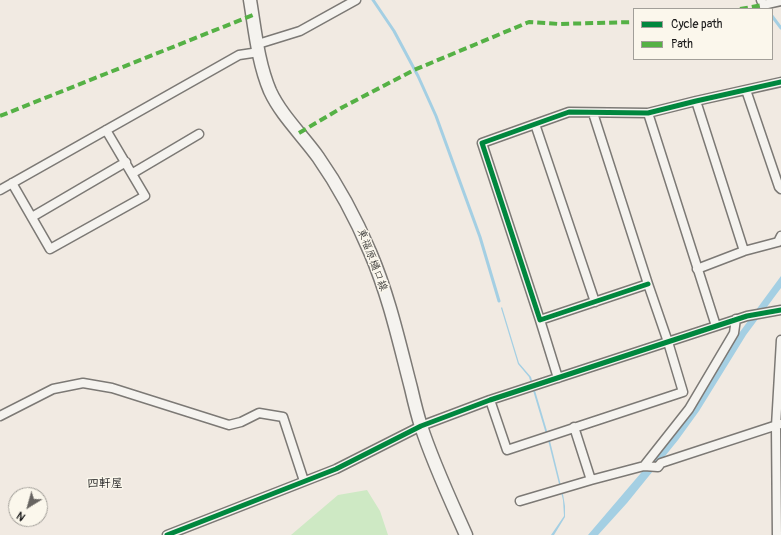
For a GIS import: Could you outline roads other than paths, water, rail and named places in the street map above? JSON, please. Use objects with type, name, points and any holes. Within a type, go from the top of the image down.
[{"type":"main road","name":"東福原樋口線","points":[[250,0],[265,80],[271,93],[318,158],[339,190],[359,225],[385,291],[421,426],[466,535]]},
{"type":"street","points":[[0,190],[239,55],[300,31],[356,0]]},
{"type":"street","points":[[761,0],[763,5],[781,1]]},
{"type":"street","points":[[558,378],[482,143],[569,112],[648,113],[781,82]]},
{"type":"street","points":[[746,90],[779,187],[781,189]]},
{"type":"street","points":[[696,101],[744,251]]},
{"type":"street","points":[[490,400],[507,450],[683,392],[668,342],[592,113]]},
{"type":"street","points":[[648,113],[696,269],[716,326]]},
{"type":"street","points":[[535,124],[595,302]]},
{"type":"street","points":[[12,183],[50,249],[145,196],[106,130]]},
{"type":"street","points":[[133,174],[200,134]]},
{"type":"street","points":[[32,216],[126,162]]},
{"type":"street","points":[[696,269],[744,251],[778,242],[781,236]]},
{"type":"street","points":[[540,320],[648,284]]},
{"type":"street","points":[[167,535],[336,469],[421,426],[490,400],[736,319],[781,310]]},
{"type":"street","points":[[649,466],[689,410],[734,333],[736,319]]},
{"type":"street","points":[[777,535],[778,425],[781,340]]},
{"type":"street","points":[[0,416],[53,389],[83,383],[112,388],[229,425],[241,422],[259,413],[283,417],[304,481]]},
{"type":"street","points":[[520,501],[590,480],[649,466],[658,467],[661,464],[778,425]]},
{"type":"street","points":[[574,427],[590,480]]},
{"type":"water","points":[[781,276],[781,288],[746,335],[699,411],[678,440],[627,503],[598,535],[588,535],[658,453],[734,340]]},
{"type":"water","points":[[502,307],[519,363],[531,377],[550,441],[563,494],[565,517],[554,535],[551,535],[564,516],[563,500],[549,444],[529,377],[518,364],[501,308]]},
{"type":"waterway","points":[[373,0],[394,31],[418,76],[436,116],[480,237],[499,301]]},
{"type":"waterway","points":[[773,17],[781,28]]},
{"type":"district","name":"四軒屋","points":[[105,484]]}]
